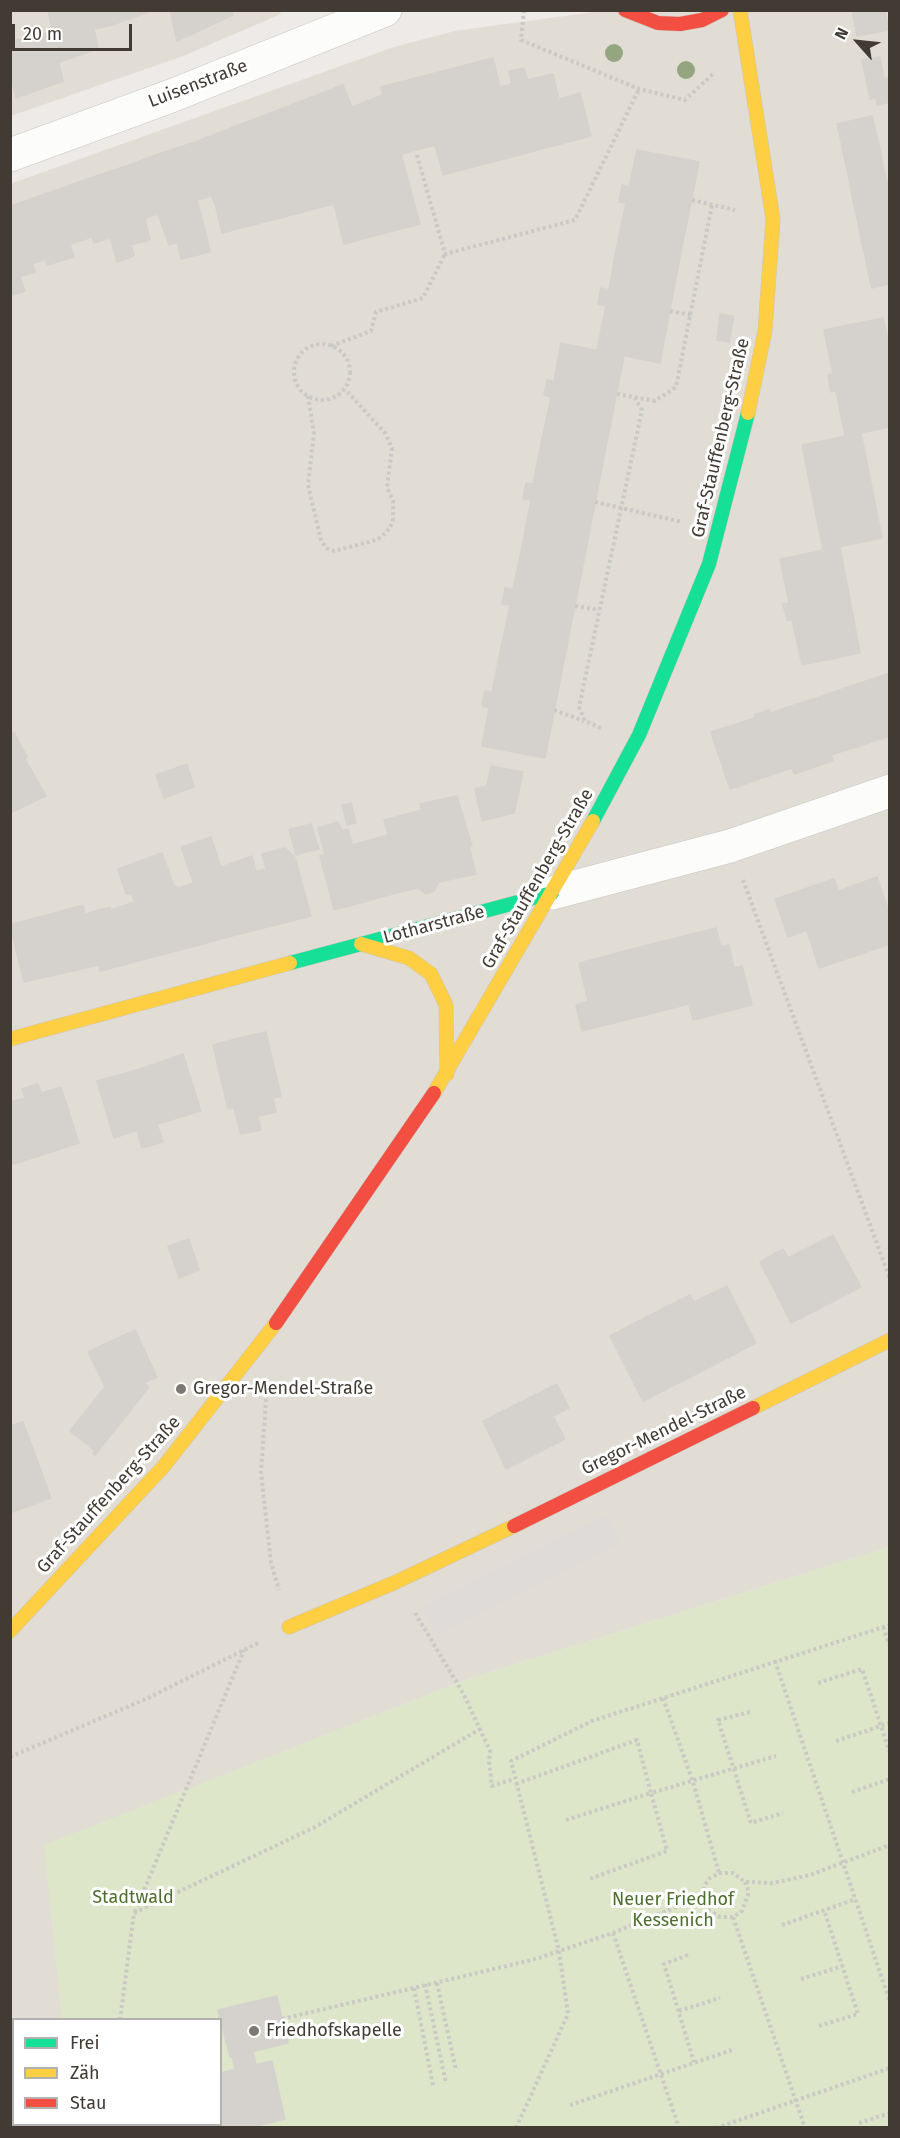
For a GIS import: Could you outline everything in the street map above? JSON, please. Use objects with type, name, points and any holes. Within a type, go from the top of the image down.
[{"type":"street","name":"Luisenstraße","points":[[10,155],[171,96],[385,10]]},
{"type":"street","points":[[625,10],[658,23],[680,24],[702,20],[722,10]]},
{"type":"street","name":"Graf-Stauffenberg-Straße","points":[[10,1631],[164,1466],[271,1331],[447,1074],[552,894],[634,744],[709,564],[742,441],[765,331],[773,219],[740,10]]},
{"type":"street","name":"Lotharstraße","points":[[10,1039],[730,846],[890,791]]},
{"type":"street","points":[[361,944],[409,958],[431,974],[446,1005],[447,1074]]},
{"type":"street","name":"Gregor-Mendel-Straße","points":[[289,1627],[396,1582],[890,1340]]},
{"type":"path","points":[[524,10],[521,40],[639,89],[685,100],[747,43]]},
{"type":"path","points":[[445,254],[575,220],[639,89]]},
{"type":"path","points":[[331,345],[344,354],[350,374],[345,389],[330,400],[318,400],[308,396],[299,387],[295,378],[297,360],[306,349],[319,344],[331,345],[371,331],[376,312],[423,298],[445,254],[417,155]]},
{"type":"path","points":[[692,200],[742,212]]},
{"type":"path","points":[[617,394],[655,401],[676,387],[712,205]]},
{"type":"path","points":[[670,311],[691,315]]},
{"type":"path","points":[[308,396],[314,434],[308,485],[321,540],[326,548],[334,550],[377,540],[393,522],[393,501],[387,487],[392,448],[385,433],[345,389]]},
{"type":"path","points":[[585,721],[579,707],[642,410],[635,398]]},
{"type":"path","points":[[596,502],[621,506],[718,533]]},
{"type":"path","points":[[575,606],[599,610]]},
{"type":"path","points":[[554,710],[585,721],[634,744]]},
{"type":"path","points":[[730,846],[890,1279]]},
{"type":"path","points":[[10,1757],[148,1698],[289,1627],[271,1563],[261,1472],[267,1390]]},
{"type":"path","points":[[396,1582],[463,1693],[490,1750],[492,1786],[515,1781],[637,1740],[667,1851],[589,1879]]},
{"type":"path","points":[[516,2127],[568,2014],[559,1951],[511,1761],[592,1721],[890,1625]]},
{"type":"path","points":[[883,1627],[890,1646]]},
{"type":"path","points":[[120,2018],[135,1913],[244,1650]]},
{"type":"path","points":[[775,1661],[890,2002]]},
{"type":"path","points":[[818,1683],[862,1669],[890,1753]]},
{"type":"path","points":[[663,1698],[693,1782],[718,1873]]},
{"type":"path","points":[[750,1712],[718,1720],[751,1823],[783,1813]]},
{"type":"path","points":[[836,1741],[890,1723]]},
{"type":"path","points":[[135,1913],[315,1827],[480,1729]]},
{"type":"path","points":[[566,1820],[776,1756]]},
{"type":"path","points":[[852,1792],[890,1779]]},
{"type":"path","points":[[745,1882],[773,1882],[810,1875],[890,1845]]},
{"type":"path","points":[[718,1873],[733,1873],[745,1882],[749,1892],[742,1911],[733,1917],[720,1917],[707,1910],[703,1896],[704,1886],[710,1878],[718,1873]]},
{"type":"path","points":[[282,2019],[559,1951],[613,1933],[703,1896]]},
{"type":"path","points":[[782,1925],[856,1899]]},
{"type":"path","points":[[819,2026],[858,2014],[824,1910]]},
{"type":"path","points":[[733,1917],[805,2127]]},
{"type":"path","points":[[613,1933],[679,2127]]},
{"type":"path","points":[[688,1955],[664,1964],[694,2062]]},
{"type":"path","points":[[801,1979],[843,1966]]},
{"type":"path","points":[[436,1983],[456,2070]]},
{"type":"path","points":[[425,1984],[446,2083]]},
{"type":"path","points":[[414,1988],[433,2085]]},
{"type":"path","points":[[679,2011],[720,1998]]},
{"type":"path","points":[[570,2105],[661,2072],[735,2049]]},
{"type":"path","points":[[716,2127],[890,2068]]},
{"type":"path","points":[[859,2123],[890,2114]]},
{"type":"shaded area","points":[[279,10],[281,14],[183,56],[11,116],[10,11]]},
{"type":"shaded area","points":[[609,10],[889,11],[889,1547],[468,1679],[45,1845],[62,2018],[12,2018],[12,2126],[72,2126],[72,2128],[10,2127],[10,184],[394,47],[455,31]]},
{"type":"shaded area","points":[[606,1514],[620,1542],[437,1634],[423,1606]]},
{"type":"green space","name":"Neuer Friedhof Kessenich","points":[[889,1547],[889,2127],[72,2127],[222,2126],[222,2018],[62,2018],[44,1845],[468,1679]]},
{"type":"building","points":[[48,10],[109,10],[112,25],[94,29],[98,49],[59,62]]},
{"type":"building","points":[[109,10],[151,10],[151,11],[112,25]]},
{"type":"building","points":[[170,10],[201,10],[205,28],[177,41]]},
{"type":"building","points":[[201,10],[232,10],[233,15],[205,28]]},
{"type":"building","points":[[852,10],[885,10],[889,30],[857,36]]},
{"type":"building","points":[[52,32],[63,81],[16,98],[10,73],[10,41]]},
{"type":"building","points":[[880,57],[884,79],[890,77],[890,102],[877,105],[876,98],[870,99],[862,60]]},
{"type":"building","points":[[493,58],[500,87],[512,84],[509,71],[524,68],[528,80],[553,74],[559,99],[580,93],[591,136],[443,175],[435,145],[401,154],[420,224],[344,244],[334,204],[222,233],[200,140],[343,85],[352,107],[383,95],[381,87]]},
{"type":"building","points":[[872,116],[876,133],[841,141],[837,124]]},
{"type":"building","points":[[876,133],[880,149],[844,157],[841,141]]},
{"type":"building","points":[[199,141],[215,204],[211,196],[197,200],[206,233],[185,240],[164,152]]},
{"type":"building","points":[[880,149],[883,166],[848,174],[844,157]]},
{"type":"building","points":[[637,150],[699,162],[679,262],[616,250],[626,203],[619,202],[622,185],[629,187]]},
{"type":"building","points":[[164,152],[185,240],[169,245],[158,214],[145,218],[132,164]]},
{"type":"building","points":[[132,164],[150,240],[131,245],[134,256],[117,262],[93,177]]},
{"type":"building","points":[[883,166],[887,182],[851,190],[848,174]]},
{"type":"building","points":[[93,177],[110,238],[94,243],[92,237],[70,244],[54,191]]},
{"type":"building","points":[[887,182],[890,199],[854,206],[851,190]]},
{"type":"building","points":[[54,191],[70,244],[45,251],[47,259],[32,264],[13,205]]},
{"type":"building","points":[[890,199],[890,216],[858,222],[854,206]]},
{"type":"building","points":[[13,205],[35,272],[10,280],[10,206]]},
{"type":"building","points":[[890,216],[890,233],[861,239],[858,222]]},
{"type":"building","points":[[206,233],[210,252],[189,257],[185,240]]},
{"type":"building","points":[[890,233],[890,250],[865,255],[861,239]]},
{"type":"building","points":[[185,240],[189,257],[181,259],[177,242]]},
{"type":"building","points":[[70,244],[74,257],[47,265],[45,251]]},
{"type":"building","points":[[616,250],[679,262],[660,363],[597,350],[606,306],[598,304],[601,288],[609,290]]},
{"type":"building","points":[[890,250],[890,267],[868,272],[865,255]]},
{"type":"building","points":[[890,267],[890,284],[872,288],[868,272]]},
{"type":"building","points":[[20,277],[25,291],[10,296],[10,280]]},
{"type":"building","points":[[720,314],[734,316],[729,342],[717,340]]},
{"type":"building","points":[[883,318],[890,350],[890,427],[845,436],[836,390],[831,392],[828,375],[833,374],[824,330]]},
{"type":"building","points":[[561,343],[624,356],[604,457],[541,444],[551,397],[544,395],[547,380],[554,381]]},
{"type":"building","points":[[861,433],[882,538],[823,550],[802,445]]},
{"type":"building","points":[[541,444],[604,457],[584,560],[522,547],[531,500],[523,499],[526,483],[533,484]]},
{"type":"building","points":[[522,547],[584,560],[564,661],[501,648],[510,605],[502,604],[505,588],[513,589]]},
{"type":"building","points":[[840,547],[860,653],[802,665],[792,619],[787,621],[783,604],[789,603],[780,559]]},
{"type":"building","points":[[501,648],[564,661],[545,758],[482,746],[489,708],[482,706],[485,691],[492,692]]},
{"type":"building","points":[[890,673],[890,736],[831,755],[813,699]]},
{"type":"building","points":[[813,699],[833,761],[794,774],[792,768],[730,789],[711,732],[755,718],[754,715],[769,710],[770,713]]},
{"type":"building","points":[[14,732],[27,757],[25,759],[46,796],[10,813],[10,734]]},
{"type":"building","points":[[187,764],[194,787],[164,798],[156,775]]},
{"type":"building","points":[[491,766],[523,772],[514,813],[482,821],[475,789],[487,786]]},
{"type":"building","points":[[457,796],[472,846],[469,846],[476,874],[439,882],[420,804]]},
{"type":"building","points":[[351,803],[356,823],[347,825],[342,805]]},
{"type":"building","points":[[422,810],[439,882],[434,891],[426,894],[418,888],[404,891],[384,820]]},
{"type":"building","points":[[338,822],[342,830],[348,829],[353,847],[325,855],[318,828]]},
{"type":"building","points":[[311,824],[319,849],[306,852],[299,827]]},
{"type":"building","points":[[299,827],[306,852],[296,855],[289,829]]},
{"type":"building","points":[[388,835],[404,891],[367,901],[352,845]]},
{"type":"building","points":[[211,837],[243,933],[214,941],[181,847]]},
{"type":"building","points":[[353,847],[367,901],[334,910],[320,856]]},
{"type":"building","points":[[285,848],[296,861],[266,869],[262,854]]},
{"type":"building","points":[[162,853],[174,886],[179,888],[194,883],[214,941],[172,952],[140,861]]},
{"type":"building","points":[[252,856],[256,871],[225,880],[221,867]]},
{"type":"building","points":[[140,861],[172,952],[131,963],[111,910],[135,902],[132,895],[126,894],[118,869]]},
{"type":"building","points":[[296,861],[311,916],[276,925],[262,870]]},
{"type":"building","points":[[262,870],[276,925],[243,933],[225,880]]},
{"type":"building","points":[[877,877],[890,915],[890,944],[819,968],[804,921],[844,908],[839,891]]},
{"type":"building","points":[[834,879],[844,908],[804,921],[807,930],[788,937],[775,899]]},
{"type":"building","points":[[83,905],[85,914],[110,907],[131,963],[100,971],[99,965],[24,982],[10,925]]},
{"type":"building","points":[[716,928],[721,947],[729,945],[734,968],[742,966],[752,1005],[693,1020],[672,939]]},
{"type":"building","points":[[672,939],[689,1004],[642,1016],[625,951]]},
{"type":"building","points":[[625,951],[642,1016],[582,1031],[576,1005],[588,1001],[579,963]]},
{"type":"building","points":[[266,1032],[281,1096],[255,1103],[239,1038]]},
{"type":"building","points":[[239,1038],[255,1103],[228,1109],[213,1045]]},
{"type":"building","points":[[183,1054],[201,1111],[157,1124],[140,1069]]},
{"type":"building","points":[[140,1069],[157,1124],[114,1138],[97,1081]]},
{"type":"building","points":[[38,1084],[41,1093],[61,1087],[79,1143],[23,1161],[10,1121],[10,1102],[25,1098],[22,1089]]},
{"type":"building","points":[[273,1099],[276,1112],[258,1116],[255,1103]]},
{"type":"building","points":[[255,1103],[261,1130],[241,1134],[234,1108]]},
{"type":"building","points":[[10,1121],[23,1161],[10,1165]]},
{"type":"building","points":[[157,1124],[163,1142],[142,1148],[137,1131]]},
{"type":"building","points":[[833,1235],[861,1287],[791,1323],[760,1262],[783,1249],[788,1258]]},
{"type":"building","points":[[189,1239],[199,1270],[179,1278],[168,1246]]},
{"type":"building","points":[[727,1286],[756,1343],[700,1372],[666,1307],[690,1295],[694,1302]]},
{"type":"building","points":[[666,1307],[700,1372],[643,1401],[610,1336]]},
{"type":"building","points":[[135,1330],[157,1377],[144,1383],[149,1387],[95,1455],[93,1454],[95,1451],[70,1431],[105,1387],[88,1352]]},
{"type":"building","points":[[557,1384],[569,1408],[553,1416],[565,1439],[506,1469],[483,1421]]},
{"type":"building","points":[[23,1422],[51,1498],[10,1513],[10,1426]]},
{"type":"building","name":"Friedhofskapelle","points":[[277,1996],[288,2043],[230,2057],[222,2018],[218,2010]]},
{"type":"building","points":[[253,2051],[256,2064],[235,2069],[232,2056]]},
{"type":"building","points":[[272,2061],[285,2119],[249,2128],[203,2128],[203,2126],[222,2126],[222,2073]]},
{"type":"traffic: fast","points":[[593,821],[639,735],[709,564],[748,413]]},
{"type":"traffic: fast","points":[[290,963],[552,893]]},
{"type":"traffic: slow","points":[[740,10],[773,219],[765,331],[748,413]]},
{"type":"traffic: slow","points":[[434,1093],[593,821]]},
{"type":"traffic: slow","points":[[361,944],[409,958],[431,974],[446,1005],[447,1074]]},
{"type":"traffic: slow","points":[[10,1039],[290,963]]},
{"type":"traffic: slow","points":[[10,1631],[164,1466],[276,1323]]},
{"type":"traffic: slow","points":[[753,1408],[890,1340]]},
{"type":"traffic: slow","points":[[289,1627],[396,1582],[514,1526]]},
{"type":"traffic: jam","points":[[625,10],[658,23],[680,24],[702,20],[722,10]]},
{"type":"traffic: jam","points":[[276,1323],[434,1093]]},
{"type":"traffic: jam","points":[[514,1526],[753,1408]]},
{"type":"place","name":"Gregor-Mendel-Straße","points":[[181,1389]]},
{"type":"place","name":"Friedhofskapelle","points":[[254,2031]]},
{"type":"park label","name":"Stadtwald","points":[[133,1898]]}]
